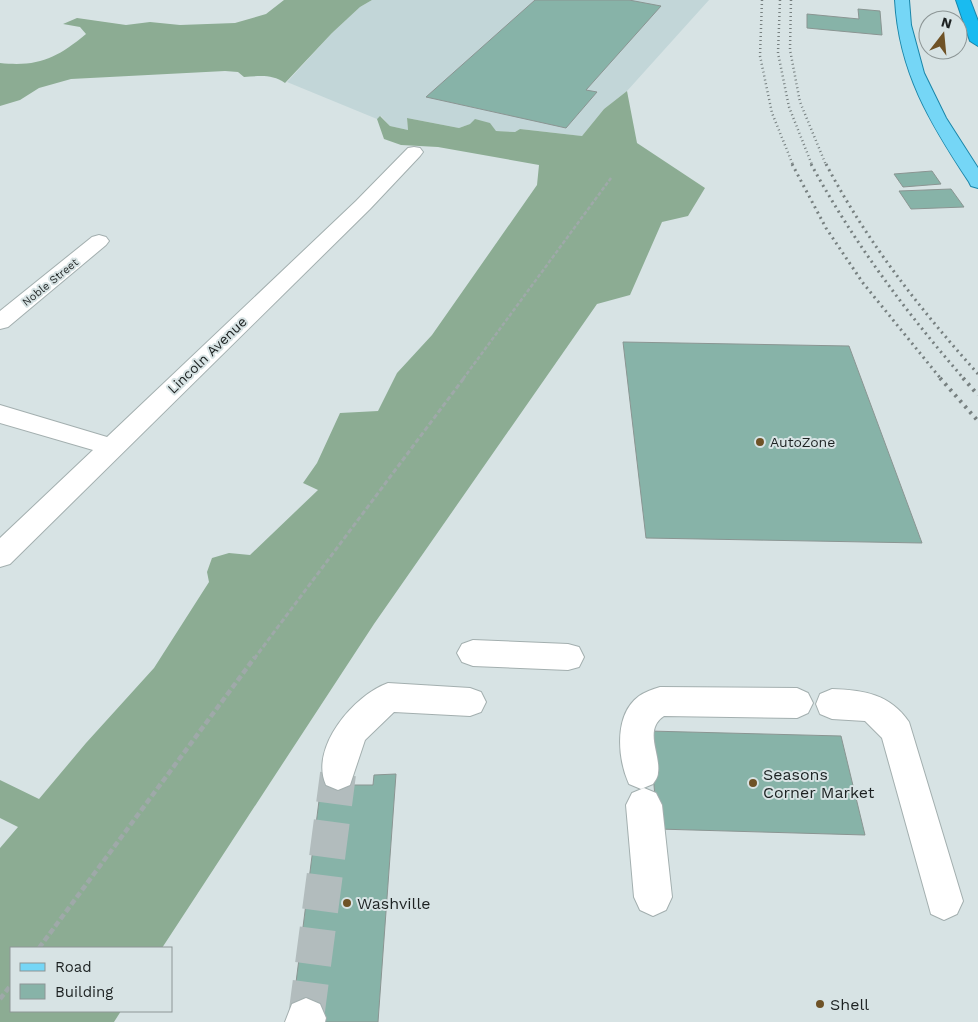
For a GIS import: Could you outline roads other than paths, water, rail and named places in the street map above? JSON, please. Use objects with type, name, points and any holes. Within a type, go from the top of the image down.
[{"type":"highway","points":[[963,0],[978,41]]},
{"type":"main road","points":[[902,0],[906,38],[924,94],[939,123],[978,182]]},
{"type":"street","name":"Lincoln Avenue","points":[[0,556],[363,205],[414,152]]},
{"type":"street","name":"Noble Street","points":[[0,322],[99,242]]},
{"type":"street","points":[[0,414],[112,447]]},
{"type":"street","points":[[473,653],[568,657]]},
{"type":"street","points":[[338,774],[342,748],[360,718],[388,697],[470,702]]},
{"type":"street","points":[[652,897],[638,727],[639,719],[648,706],[660,701],[797,703]]},
{"type":"street","points":[[832,704],[860,704],[874,708],[888,718],[897,733],[944,901]]},
{"type":"tunnel","points":[[306,1018],[338,774]]},
{"type":"railway","points":[[762,0],[760,56],[772,113],[793,165]]},
{"type":"railway","points":[[780,0],[778,53],[789,107],[812,165]]},
{"type":"railway","points":[[791,0],[790,50],[800,102],[826,165]]},
{"type":"railway","points":[[792,164],[826,228],[863,283],[941,379]]},
{"type":"railway","points":[[811,164],[845,222],[882,276],[964,379]]},
{"type":"railway","points":[[826,164],[877,248],[915,300],[978,374]]},
{"type":"railway","points":[[940,378],[978,421]]},
{"type":"railway","points":[[963,378],[978,395]]},
{"type":"place","name":"AutoZone","points":[[760,442]]},
{"type":"place","name":"Seasons Corner Market","points":[[753,783]]},
{"type":"place","name":"Washville","points":[[347,903]]},
{"type":"place","name":"Shell","points":[[820,1004]]}]
